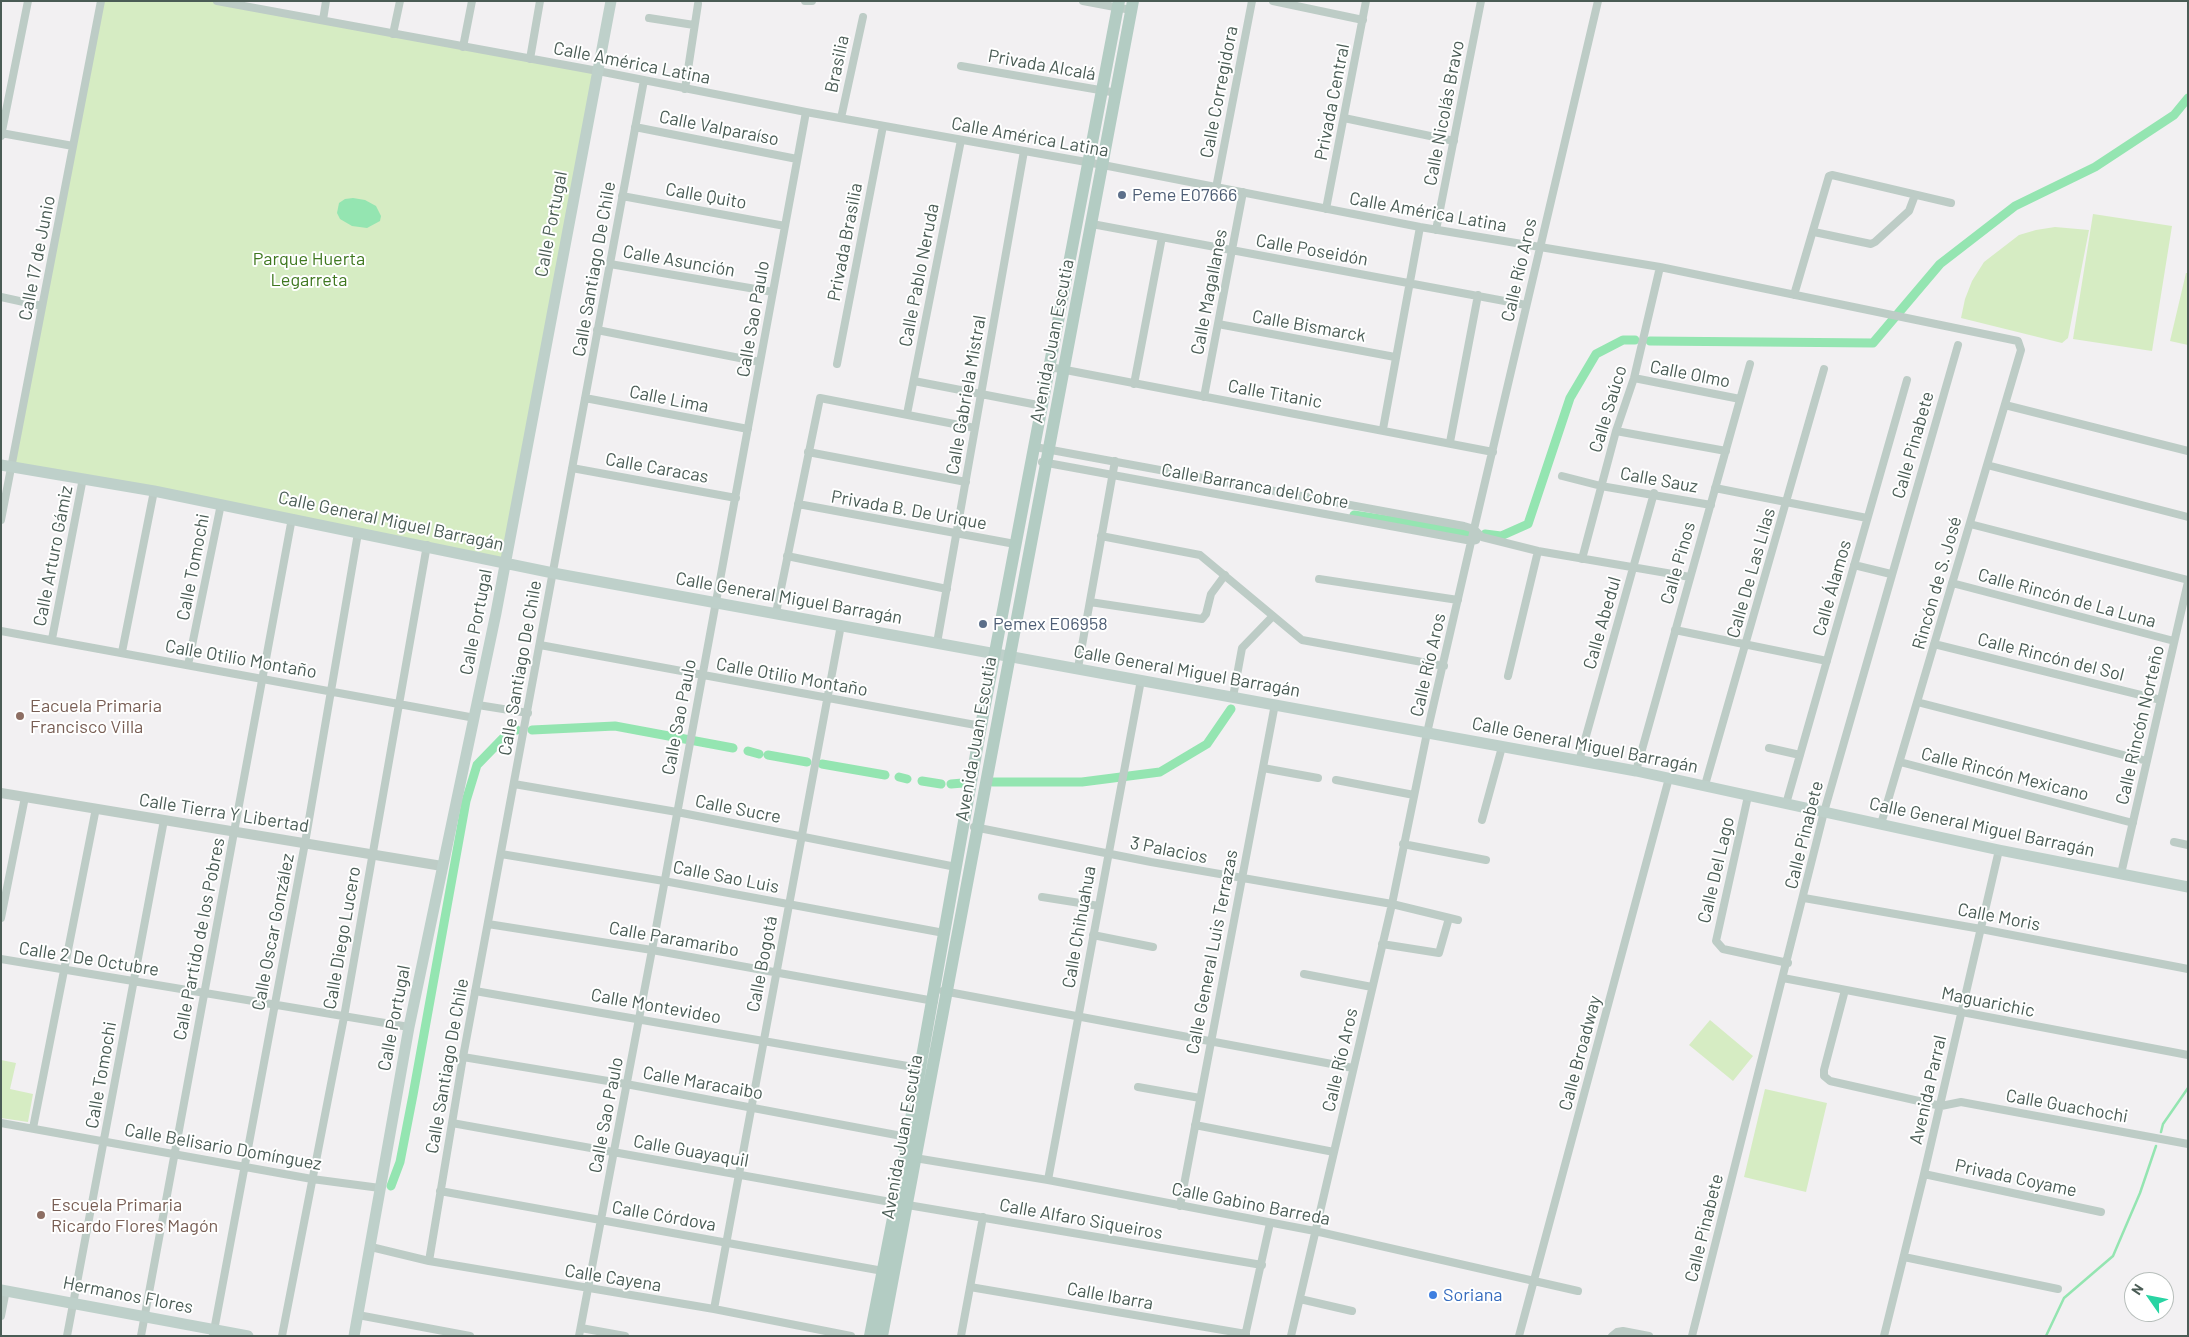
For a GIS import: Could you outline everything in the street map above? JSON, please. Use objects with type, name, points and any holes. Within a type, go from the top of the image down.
[{"type":"main road","name":"Calle Portugal","points":[[354,1336],[409,1027],[478,705],[506,564],[611,1]]},
{"type":"main road","name":"Avenida Juan Escutia","points":[[870,1336],[882,1271],[915,1158],[939,996],[944,933],[963,825],[1118,5]]},
{"type":"main road","name":"Avenida Juan Escutia","points":[[882,1336],[902,1204],[907,1137],[919,1068],[939,996],[977,827],[1132,6]]},
{"type":"main road","name":"Calle General Miguel Barragán","points":[[6,465],[292,518],[553,573],[1636,771],[1999,850],[2188,887]]},
{"type":"main road","points":[[972,776],[986,778]]},
{"type":"main road","points":[[966,809],[980,810]]},
{"type":"main road","name":"Hermanos Flores","points":[[4,1290],[213,1332],[248,1336]]},
{"type":"street","points":[[28,1],[2,134],[73,146]]},
{"type":"street","name":"Calle 17 de Junio","points":[[1,520],[6,465],[42,306],[101,1]]},
{"type":"street","name":"Calle América Latina","points":[[217,1],[253,4],[393,34],[598,71],[806,112],[1103,165],[1436,230],[1660,267],[2015,339],[2020,342],[2021,350]]},
{"type":"street","points":[[323,20],[326,1]]},
{"type":"street","points":[[393,34],[400,1]]},
{"type":"street","points":[[464,47],[472,1]]},
{"type":"street","points":[[530,59],[540,1]]},
{"type":"street","points":[[805,1],[812,1]]},
{"type":"street","points":[[1083,1],[1132,6]]},
{"type":"street","name":"Calle Corregidora","points":[[1216,188],[1252,1]]},
{"type":"street","points":[[1273,1],[1363,20]]},
{"type":"street","name":"Privada Central","points":[[1326,209],[1366,1]]},
{"type":"street","name":"Calle Nicolás Bravo","points":[[1436,230],[1481,1]]},
{"type":"street","name":"Calle Río Aros","points":[[1291,1336],[1392,904],[1403,844],[1474,529],[1598,1]]},
{"type":"street","points":[[685,89],[698,4]]},
{"type":"street","name":"Brasilia","points":[[841,118],[862,17]]},
{"type":"street","points":[[649,18],[694,26]]},
{"type":"street","name":"Privada Alcalá","points":[[961,66],[1117,93]]},
{"type":"street","name":"Calle Santiago De Chile","points":[[429,1261],[475,991],[644,80]]},
{"type":"street","name":"Calle Sao Paulo","points":[[580,1332],[692,725],[717,602],[806,112]]},
{"type":"street","points":[[1344,118],[1454,141]]},
{"type":"street","name":"Privada Brasilia","points":[[836,364],[883,126]]},
{"type":"street","name":"Calle Valparaíso","points":[[635,127],[798,158]]},
{"type":"street","name":"Calle Pablo Neruda","points":[[907,414],[960,140]]},
{"type":"street","name":"Calle Gabriela Mistral","points":[[937,643],[1024,151]]},
{"type":"street","points":[[1794,294],[1814,232],[1827,179],[1830,176],[1951,202]]},
{"type":"street","name":"Calle Magallanes","points":[[1204,396],[1243,192]]},
{"type":"street","points":[[1814,232],[1871,244],[1909,211],[1915,195]]},
{"type":"street","name":"Calle Quito","points":[[622,196],[785,226]]},
{"type":"street","name":"Calle Poseidón","points":[[1092,224],[1526,305]]},
{"type":"street","points":[[1383,429],[1420,227]]},
{"type":"street","points":[[1134,384],[1162,238]]},
{"type":"street","name":"Calle Asunción","points":[[610,264],[773,292]]},
{"type":"street","name":"Calle Saúco","points":[[1582,559],[1616,431],[1634,378],[1660,267]]},
{"type":"street","points":[[1450,442],[1478,295]]},
{"type":"street","points":[[1,297],[42,306]]},
{"type":"street","name":"Calle Bismarck","points":[[1218,324],[1395,356]]},
{"type":"street","points":[[598,330],[760,362]]},
{"type":"street","name":"Calle Pinabete","points":[[1692,1336],[1788,963],[1824,812],[1958,345]]},
{"type":"street","name":"Rincón de S. José","points":[[1882,824],[2021,350]]},
{"type":"street","name":"Calle Pinos","points":[[1636,771],[1750,364]]},
{"type":"street","name":"Calle Titanic","points":[[1050,367],[1383,429],[1493,452]]},
{"type":"street","name":"Calle De Las Lilas","points":[[1705,785],[1824,369]]},
{"type":"street","name":"Calle Olmo","points":[[1634,378],[1740,399]]},
{"type":"street","name":"Calle Álamos","points":[[1786,804],[1907,380]]},
{"type":"street","points":[[914,381],[1043,406]]},
{"type":"street","name":"Calle Lima","points":[[585,398],[748,429]]},
{"type":"street","points":[[776,613],[820,398],[975,428]]},
{"type":"street","points":[[2005,404],[2188,451]]},
{"type":"street","points":[[1616,431],[1726,451]]},
{"type":"street","name":"Calle Barranca del Cobre","points":[[1035,447],[1474,529]]},
{"type":"street","points":[[808,452],[966,482]]},
{"type":"street","name":"Calle Barranca del Cobre","points":[[1033,460],[1472,541]]},
{"type":"street","points":[[1078,668],[1115,461]]},
{"type":"street","points":[[1987,465],[2188,516]]},
{"type":"street","name":"Calle Caracas","points":[[572,468],[736,498]]},
{"type":"street","name":"Calle Sauz","points":[[1562,476],[1601,486],[1654,493],[1711,505]]},
{"type":"street","name":"Calle Arturo Gámiz","points":[[52,639],[83,478]]},
{"type":"street","points":[[1239,499],[1241,485]]},
{"type":"street","points":[[1715,488],[1867,518]]},
{"type":"street","points":[[122,652],[154,491]]},
{"type":"street","name":"Calle Abedul","points":[[1579,761],[1654,493]]},
{"type":"street","points":[[1335,516],[1338,503]]},
{"type":"street","name":"Calle Tomochi","points":[[188,665],[221,504]]},
{"type":"street","name":"Privada B. De Urique","points":[[798,504],[1015,544]]},
{"type":"street","name":"Calle Partido de los Pobres","points":[[141,1336],[292,518]]},
{"type":"street","points":[[1970,524],[2188,581]]},
{"type":"street","points":[[1474,529],[1482,537],[1538,550],[1690,577]]},
{"type":"street","name":"Calle Oscar González","points":[[213,1332],[305,844],[358,533]]},
{"type":"street","points":[[1102,536],[1197,554],[1225,575],[1272,617],[1307,642],[1444,666]]},
{"type":"street","points":[[1472,541],[1482,537]]},
{"type":"street","name":"Calle Diego Lucero","points":[[282,1336],[344,1017],[371,854],[400,704],[427,545]]},
{"type":"street","points":[[1508,676],[1538,550]]},
{"type":"street","points":[[787,556],[947,589]]},
{"type":"street","points":[[1854,565],[1891,574]]},
{"type":"street","points":[[1090,602],[1202,619],[1206,614],[1212,590],[1225,575]]},
{"type":"street","points":[[1319,579],[1458,600]]},
{"type":"street","name":"Calle Rincón Norteño","points":[[2121,874],[2188,581]]},
{"type":"street","name":"Calle Rincón de La Luna","points":[[1952,583],[2174,641]]},
{"type":"street","points":[[1233,697],[1242,648],[1272,617]]},
{"type":"street","name":"Calle Bogotá","points":[[714,1310],[800,836],[841,625]]},
{"type":"street","points":[[1675,630],[1827,661]]},
{"type":"street","name":"Calle Otilio Montaño","points":[[1,631],[475,718]]},
{"type":"street","name":"Calle Rincón del Sol","points":[[1934,644],[2161,700]]},
{"type":"street","name":"Calle Otilio Montaño","points":[[540,645],[981,726]]},
{"type":"street","name":"Calle Chihuahua","points":[[1048,1180],[1141,680]]},
{"type":"street","points":[[1917,702],[2147,761]]},
{"type":"street","name":"Calle General Luis Terrazas","points":[[1180,1206],[1275,704]]},
{"type":"street","points":[[478,705],[528,713]]},
{"type":"street","points":[[1482,820],[1502,748]]},
{"type":"street","points":[[1769,748],[1800,755]]},
{"type":"street","name":"Calle Rincón Mexicano","points":[[1900,762],[2133,822]]},
{"type":"street","points":[[1263,768],[1318,778]]},
{"type":"street","name":"Calle Broadway","points":[[1519,1336],[1669,778]]},
{"type":"street","points":[[1336,780],[1414,795]]},
{"type":"street","name":"Calle Sucre","points":[[514,784],[677,812],[956,867]]},
{"type":"street","name":"Calle Tierra Y Libertad","points":[[1,793],[442,866]]},
{"type":"street","name":"Calle Del Lago","points":[[1748,796],[1717,933],[1717,944],[1723,949],[1788,963]]},
{"type":"street","points":[[1,918],[24,797]]},
{"type":"street","points":[[33,1128],[96,808]]},
{"type":"street","name":"Calle Tomochi","points":[[67,1336],[164,820]]},
{"type":"street","name":"3 Palacios","points":[[963,825],[1108,854],[1392,904],[1453,919],[1439,953],[1382,944]]},
{"type":"street","points":[[2174,842],[2188,845]]},
{"type":"street","points":[[1403,844],[1486,860]]},
{"type":"street","name":"Avenida Parral","points":[[1884,1336],[1941,1106],[1999,850]]},
{"type":"street","name":"Calle Sao Luis","points":[[501,854],[664,881],[944,933]]},
{"type":"street","points":[[1042,897],[1099,906]]},
{"type":"street","name":"Calle Moris","points":[[1804,898],[1981,929],[2188,969]]},
{"type":"street","name":"Calle Paramaribo","points":[[488,924],[775,972],[1078,1018],[1353,1068]]},
{"type":"street","points":[[1093,935],[1152,947]]},
{"type":"street","name":"Calle 2 De Octubre","points":[[1,959],[409,1027]]},
{"type":"street","points":[[1304,974],[1372,987]]},
{"type":"street","name":"Maguarichic","points":[[1783,978],[2188,1055]]},
{"type":"street","points":[[1845,990],[1824,1070],[1826,1078],[1941,1106]]},
{"type":"street","name":"Calle Montevideo","points":[[475,991],[919,1068]]},
{"type":"street","name":"Calle Maracaibo","points":[[463,1057],[626,1084],[907,1137]]},
{"type":"street","points":[[1138,1087],[1200,1098]]},
{"type":"street","name":"Calle Guachochi","points":[[1941,1106],[1961,1102],[2188,1144]]},
{"type":"street","name":"Calle Belisario Domínguez","points":[[1,1122],[174,1155],[380,1188]]},
{"type":"street","name":"Calle Guayaquil","points":[[452,1123],[902,1204]]},
{"type":"street","points":[[1195,1125],[1334,1152]]},
{"type":"street","name":"Calle Gabino Barreda","points":[[915,1158],[1048,1180],[1315,1231],[1533,1279],[1578,1291]]},
{"type":"street","name":"Privada Coyame","points":[[1924,1174],[2101,1212]]},
{"type":"street","name":"Calle Córdova","points":[[440,1191],[882,1271]]},
{"type":"street","name":"Calle Alfaro Siqueiros","points":[[902,1204],[1262,1265]]},
{"type":"street","points":[[961,1336],[983,1217]]},
{"type":"street","points":[[1245,1335],[1270,1223]]},
{"type":"street","name":"Calle Cayena","points":[[371,1247],[429,1261],[714,1310],[851,1336]]},
{"type":"street","points":[[1904,1257],[2058,1289]]},
{"type":"street","name":"Calle Ibarra","points":[[970,1287],[1245,1335]]},
{"type":"street","points":[[1,1316],[4,1290]]},
{"type":"street","points":[[1300,1299],[1352,1311]]},
{"type":"street","points":[[358,1315],[470,1336]]},
{"type":"street","points":[[1612,1336],[1617,1332],[1623,1331],[1649,1336]]},
{"type":"street","points":[[580,1332],[625,1336]]},
{"type":"green space","name":"Parque Huerta Legarreta","points":[[101,1],[217,1],[598,71],[505,563],[11,466]]},
{"type":"green space","points":[[2093,214],[2172,226],[2152,351],[2073,339]]},
{"type":"green space","points":[[2055,227],[2089,230],[2068,338],[2062,343],[1961,318],[1965,299],[1972,281],[1984,262],[2019,235]]},
{"type":"green space","points":[[2186,273],[2188,273],[2188,345],[2170,341]]},
{"type":"green space","points":[[1710,1020],[1753,1056],[1733,1081],[1689,1045]]},
{"type":"green space","points":[[1,1060],[16,1063],[10,1089],[33,1094],[28,1122],[1,1118]]},
{"type":"green space","points":[[1765,1089],[1827,1103],[1806,1192],[1744,1177]]},
{"type":"shaded area","points":[[345,199],[365,200],[376,206],[381,216],[380,221],[367,228],[352,226],[340,219],[337,213],[339,203]]},
{"type":"waterway","points":[[1650,341],[1873,343],[1940,264],[2015,206],[2095,167],[2174,115],[2188,98]]},
{"type":"waterway","points":[[1485,534],[1501,536],[1528,524],[1570,398],[1596,354],[1623,340],[1635,340]]},
{"type":"waterway","points":[[1354,515],[1473,533]]},
{"type":"waterway","points":[[993,782],[1082,782],[1160,772],[1207,744],[1231,709]]},
{"type":"waterway","points":[[532,730],[615,726],[733,748]]},
{"type":"waterway","points":[[391,1186],[400,1162],[466,801],[477,765],[510,731],[517,730]]},
{"type":"waterway","points":[[748,751],[759,754]]},
{"type":"waterway","points":[[768,755],[807,762]]},
{"type":"waterway","points":[[822,764],[885,775]]},
{"type":"waterway","points":[[899,777],[907,779]]},
{"type":"waterway","points":[[922,781],[941,784]]},
{"type":"waterway","points":[[951,784],[963,783]]},
{"type":"waterway","points":[[2161,1132],[2163,1124],[2188,1088]]},
{"type":"waterway","points":[[2046,1336],[2064,1298],[2113,1256],[2140,1193],[2156,1146]]},
{"type":"place","name":"Peme E07666","points":[[1122,195]]},
{"type":"place","name":"Pemex E06958","points":[[983,624]]},
{"type":"place","name":"Eacuela Primaria Francisco Villa","points":[[20,716]]},
{"type":"place","name":"Escuela Primaria Ricardo Flores Magón","points":[[41,1215]]},
{"type":"place","name":"Soriana","points":[[1433,1295]]}]
